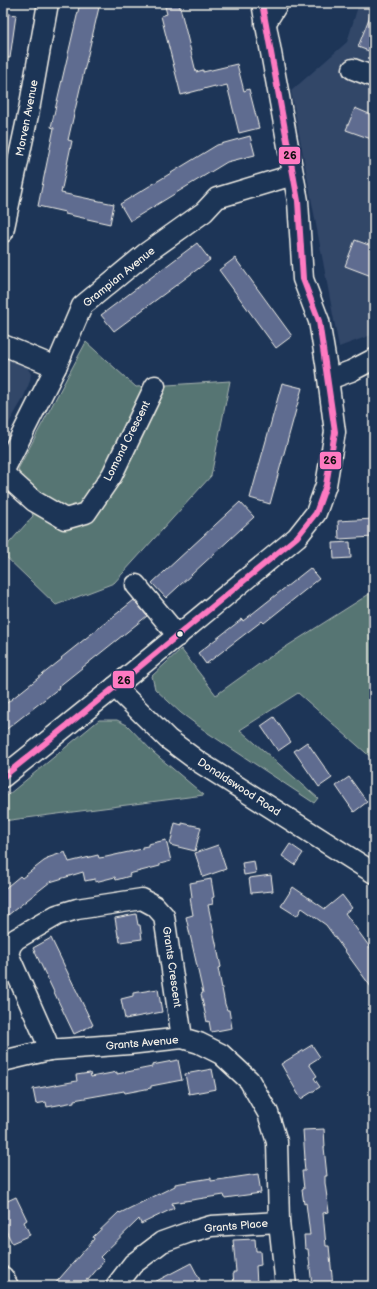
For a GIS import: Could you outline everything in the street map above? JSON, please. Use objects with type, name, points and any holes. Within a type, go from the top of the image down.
[{"type":"street","name":"Morven Avenue","points":[[3,232],[29,110],[48,3]]},
{"type":"street","points":[[3,777],[178,636],[297,537],[316,513],[326,485],[335,432],[329,379],[319,321],[303,279],[298,201],[262,3]]},
{"type":"street","points":[[265,24],[278,3]]},
{"type":"street","points":[[353,69],[374,77]]},
{"type":"street","name":"Grampian Avenue","points":[[3,472],[56,367],[82,306],[145,254],[204,212],[217,198],[293,175]]},
{"type":"street","points":[[3,345],[56,367]]},
{"type":"street","points":[[329,379],[351,371],[374,359]]},
{"type":"street","name":"Lomond Crescent","points":[[3,472],[34,501],[65,519],[86,513],[112,475],[155,386]]},
{"type":"street","points":[[136,585],[178,636]]},
{"type":"street","name":"Donaldswood Road","points":[[115,687],[168,740],[199,762],[374,873]]},
{"type":"street","name":"Grants Crescent","points":[[49,1050],[8,954],[11,944],[16,939],[57,915],[78,909],[142,899],[155,906],[164,916],[182,1038]]},
{"type":"street","name":"Grants Avenue","points":[[3,1061],[49,1050],[129,1044],[182,1038],[199,1043],[221,1054],[249,1080],[268,1113],[277,1142],[280,1222],[286,1286]]},
{"type":"street","name":"Grants Place","points":[[116,1286],[133,1264],[162,1242],[211,1226],[280,1222]]},
{"type":"street","points":[[3,1277],[8,1286]]},
{"type":"shaded area","points":[[359,3],[374,3],[374,334],[339,347],[291,91],[347,42]]},
{"type":"shaded area","points":[[3,354],[25,363],[31,374],[23,399],[3,433]]},
{"type":"green space","points":[[86,342],[136,387],[230,381],[211,476],[114,583],[56,605],[3,554],[3,550],[33,516],[18,469]]},
{"type":"green space","points":[[374,591],[374,760],[298,693],[240,730],[318,798],[314,803],[208,733],[181,713],[155,689],[152,676],[181,649],[216,695],[262,662]]},
{"type":"green space","points":[[99,720],[117,720],[127,725],[154,753],[204,795],[3,821],[3,799]]},
{"type":"building","points":[[80,3],[100,3],[68,140],[72,141],[61,193],[114,204],[110,224],[65,214],[65,212],[38,206],[54,128],[51,127]]},
{"type":"building","points":[[164,3],[179,3],[196,72],[203,70],[203,72],[237,64],[244,91],[249,89],[259,128],[239,133],[227,85],[215,88],[215,86],[181,95],[161,16],[167,14]]},
{"type":"building","points":[[374,8],[374,53],[358,47]]},
{"type":"building","points":[[3,13],[16,15],[10,58],[3,58]]},
{"type":"building","points":[[355,108],[374,116],[374,140],[346,130]]},
{"type":"building","points":[[250,136],[255,155],[227,162],[130,221],[120,204],[217,145]]},
{"type":"building","points":[[355,240],[374,247],[374,277],[345,266]]},
{"type":"building","points":[[197,243],[210,260],[114,331],[101,315]]},
{"type":"building","points":[[235,258],[292,336],[276,348],[219,270]]},
{"type":"building","points":[[282,383],[302,388],[270,504],[250,498]]},
{"type":"building","points":[[240,502],[254,517],[166,598],[152,583]]},
{"type":"building","points":[[374,519],[374,537],[339,539],[338,521]]},
{"type":"building","points":[[350,542],[351,558],[334,559],[333,543]]},
{"type":"building","points":[[310,568],[319,579],[264,623],[262,621],[206,664],[198,653],[242,619],[243,621]]},
{"type":"building","points":[[134,600],[147,616],[3,732],[3,706]]},
{"type":"building","points":[[274,717],[291,742],[278,751],[261,726]]},
{"type":"building","points":[[307,742],[332,778],[319,787],[294,751]]},
{"type":"building","points":[[349,777],[367,802],[354,812],[336,786]]},
{"type":"building","points":[[175,823],[201,827],[195,851],[170,845]]},
{"type":"building","points":[[166,840],[171,861],[160,864],[160,866],[129,874],[130,876],[116,880],[115,877],[95,882],[95,879],[85,881],[83,872],[50,882],[3,919],[3,890],[20,876],[22,878],[48,859],[47,858],[65,852],[69,862],[98,855],[99,858],[106,857],[142,849],[142,847],[148,846],[148,844]]},
{"type":"building","points":[[290,844],[303,853],[295,865],[282,856]]},
{"type":"building","points":[[218,845],[226,869],[203,877],[195,853]]},
{"type":"building","points":[[254,861],[256,873],[244,875],[242,863]]},
{"type":"building","points":[[271,875],[273,891],[251,893],[249,878]]},
{"type":"building","points":[[211,879],[214,897],[212,898],[213,904],[208,905],[221,967],[218,968],[225,1004],[227,1010],[229,1010],[232,1028],[211,1032],[209,1021],[207,1022],[201,994],[203,993],[186,917],[193,915],[190,898],[192,897],[190,883]]},
{"type":"building","points":[[293,887],[325,909],[342,895],[352,908],[345,913],[374,953],[374,991],[326,925],[302,908],[297,916],[281,906]]},
{"type":"building","points":[[136,914],[138,925],[140,925],[142,939],[120,942],[115,918]]},
{"type":"building","points":[[51,938],[93,1025],[74,1034],[33,948]]},
{"type":"building","points":[[158,989],[162,1012],[125,1019],[121,999],[133,996],[133,993]]},
{"type":"building","points":[[312,1045],[320,1057],[309,1064],[317,1076],[314,1078],[320,1087],[301,1099],[281,1064]]},
{"type":"building","points":[[178,1060],[182,1080],[151,1086],[151,1088],[74,1100],[74,1102],[47,1107],[46,1102],[36,1104],[33,1089],[77,1081],[76,1075],[90,1073],[91,1077],[117,1072],[117,1074]]},
{"type":"building","points":[[212,1069],[216,1089],[189,1094],[185,1074]]},
{"type":"building","points":[[324,1129],[327,1176],[325,1176],[325,1183],[329,1212],[323,1213],[326,1246],[329,1246],[333,1286],[312,1286],[308,1249],[305,1249],[304,1235],[310,1235],[306,1203],[304,1204],[302,1190],[304,1189],[302,1171],[305,1171],[303,1130]]},
{"type":"building","points":[[258,1174],[261,1193],[225,1198],[224,1195],[172,1203],[174,1208],[141,1224],[139,1219],[100,1257],[104,1261],[81,1286],[53,1286],[94,1239],[93,1237],[119,1212],[120,1213],[175,1186],[175,1184],[211,1178],[211,1181]]},
{"type":"building","points":[[16,1197],[27,1220],[24,1222],[30,1235],[12,1243],[3,1225],[3,1203]]},
{"type":"building","points":[[255,1239],[256,1251],[260,1251],[261,1265],[256,1266],[257,1285],[234,1286],[233,1272],[236,1272],[233,1240]]},
{"type":"building","points":[[191,1263],[200,1280],[188,1286],[147,1286]]},
{"type":"transit line","name":"26","points":[[3,777],[297,537],[316,513],[326,485],[335,432],[319,321],[303,279],[298,201],[262,3]]}]
